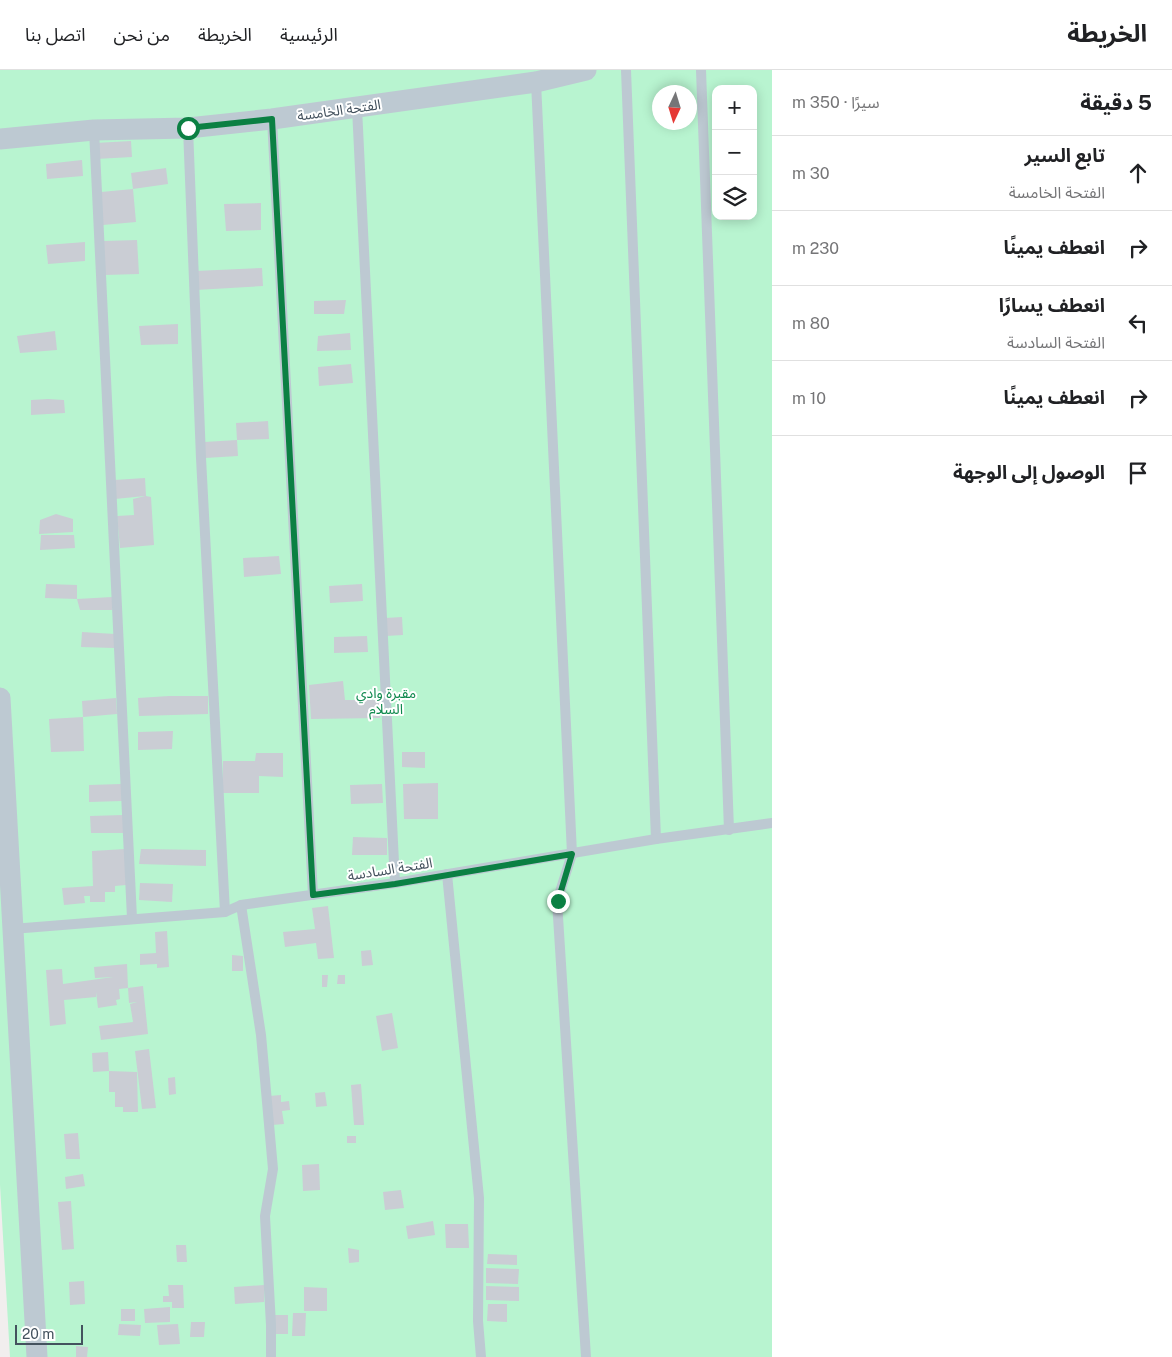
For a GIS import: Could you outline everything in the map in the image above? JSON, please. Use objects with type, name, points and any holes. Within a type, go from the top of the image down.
[{"type":"street","name":"الفتحة الخامسة","points":[[0,139],[94,130],[188,128],[272,119],[536,82],[586,70]]},
{"type":"street","points":[[0,698],[37,1357]]},
{"type":"lane","points":[[626,70],[656,839]]},
{"type":"lane","points":[[701,70],[729,830]]},
{"type":"lane","points":[[536,82],[572,854],[558,901],[586,1357]]},
{"type":"lane","points":[[357,108],[395,884]]},
{"type":"lane","points":[[272,119],[313,895]]},
{"type":"lane","points":[[188,128],[201,458],[225,912]]},
{"type":"lane","points":[[94,130],[132,918]]},
{"type":"lane","name":"الفتحة السادسة","points":[[12,929],[225,912],[241,905],[395,884],[656,839],[772,824]]},
{"type":"lane","points":[[447,874],[479,1198],[478,1321],[481,1357]]},
{"type":"lane","points":[[241,905],[258,1010],[273,1169],[265,1216],[272,1325],[271,1357]]},
{"type":"green space","name":"مقبرة وادي السلام","points":[[0,70],[772,70],[772,1357],[10,1357],[0,1185]]},
{"type":"building","points":[[131,141],[132,157],[96,159],[95,143]]},
{"type":"building","points":[[82,160],[83,176],[47,179],[46,164]]},
{"type":"building","points":[[166,168],[168,184],[133,189],[131,173]]},
{"type":"building","points":[[133,189],[136,222],[103,225],[101,192]]},
{"type":"building","points":[[261,203],[261,230],[226,231],[224,204]]},
{"type":"building","points":[[137,240],[139,274],[105,275],[103,241]]},
{"type":"building","points":[[85,242],[85,261],[48,264],[46,245]]},
{"type":"building","points":[[262,268],[263,286],[196,290],[195,271]]},
{"type":"building","points":[[346,300],[344,314],[314,314],[314,301]]},
{"type":"building","points":[[178,324],[178,344],[141,345],[139,326]]},
{"type":"building","points":[[55,331],[57,350],[20,353],[17,336]]},
{"type":"building","points":[[350,333],[351,350],[317,351],[318,336]]},
{"type":"building","points":[[351,364],[353,383],[319,386],[318,367]]},
{"type":"building","points":[[31,400],[64,400],[65,413],[31,415]]},
{"type":"building","points":[[268,421],[269,439],[237,440],[236,423]]},
{"type":"building","points":[[237,440],[238,456],[205,458],[204,442]]},
{"type":"building","points":[[145,478],[146,496],[151,497],[154,545],[120,548],[117,516],[134,515],[133,499],[145,496],[115,499],[114,480]]},
{"type":"building","points":[[56,514],[73,519],[73,532],[39,534],[40,520]]},
{"type":"building","points":[[41,535],[74,535],[75,548],[40,550]]},
{"type":"building","points":[[279,556],[281,574],[244,577],[243,558]]},
{"type":"building","points":[[46,584],[77,585],[77,599],[45,598]]},
{"type":"building","points":[[362,584],[363,601],[330,603],[329,586]]},
{"type":"building","points":[[112,597],[112,610],[80,610],[77,599]]},
{"type":"building","points":[[402,617],[403,635],[386,636],[385,618]]},
{"type":"building","points":[[82,632],[115,634],[114,648],[81,647]]},
{"type":"building","points":[[367,636],[368,652],[334,653],[334,637]]},
{"type":"building","points":[[343,681],[345,700],[380,700],[380,718],[311,719],[309,685]]},
{"type":"building","points":[[208,696],[208,714],[139,716],[138,698]]},
{"type":"building","points":[[116,698],[117,714],[83,717],[82,701]]},
{"type":"building","points":[[83,717],[84,751],[51,752],[49,719]]},
{"type":"building","points":[[173,731],[172,749],[138,750],[138,732]]},
{"type":"building","points":[[402,752],[425,752],[425,768],[402,767]]},
{"type":"building","points":[[256,753],[283,753],[283,777],[259,776],[259,793],[223,793],[223,761],[255,761]]},
{"type":"building","points":[[438,783],[438,819],[404,819],[403,784]]},
{"type":"building","points":[[121,784],[122,801],[89,802],[89,785]]},
{"type":"building","points":[[382,784],[383,803],[351,804],[350,785]]},
{"type":"building","points":[[123,815],[124,833],[91,833],[90,816]]},
{"type":"building","points":[[353,837],[387,838],[387,855],[352,855]]},
{"type":"building","points":[[125,849],[126,885],[115,886],[115,892],[105,892],[105,902],[90,902],[90,896],[84,896],[85,903],[64,905],[62,888],[93,886],[92,851]]},
{"type":"building","points":[[141,849],[206,850],[206,866],[139,864]]},
{"type":"building","points":[[140,883],[173,884],[172,902],[139,900]]},
{"type":"building","points":[[328,906],[334,958],[318,959],[316,943],[285,947],[283,932],[315,929],[312,908]]},
{"type":"building","points":[[167,931],[169,967],[157,968],[157,964],[140,965],[140,954],[156,953],[155,932]]},
{"type":"building","points":[[371,950],[373,965],[362,966],[361,951]]},
{"type":"building","points":[[232,955],[243,956],[243,971],[232,971]]},
{"type":"building","points":[[127,964],[128,988],[119,989],[120,999],[116,1000],[117,1005],[98,1008],[96,992],[96,997],[64,1000],[66,1024],[50,1026],[46,970],[62,969],[63,984],[113,977],[95,978],[94,967]]},
{"type":"building","points":[[322,975],[328,975],[327,987],[322,987]]},
{"type":"building","points":[[338,975],[345,975],[345,984],[337,984]]},
{"type":"building","points":[[143,986],[148,1034],[101,1040],[99,1026],[133,1022],[130,1004],[137,1002],[129,1003],[128,988]]},
{"type":"building","points":[[392,1013],[398,1048],[382,1051],[376,1016]]},
{"type":"building","points":[[149,1049],[156,1108],[142,1109],[135,1051]]},
{"type":"building","points":[[108,1052],[109,1071],[93,1072],[92,1053]]},
{"type":"building","points":[[109,1071],[137,1072],[138,1112],[123,1112],[123,1107],[115,1107],[115,1092],[109,1092]]},
{"type":"building","points":[[175,1077],[176,1094],[169,1095],[168,1078]]},
{"type":"building","points":[[361,1084],[364,1125],[354,1125],[351,1085]]},
{"type":"building","points":[[325,1092],[327,1106],[316,1107],[315,1093]]},
{"type":"building","points":[[281,1095],[281,1102],[289,1101],[290,1110],[282,1111],[284,1124],[272,1125],[269,1096]]},
{"type":"building","points":[[78,1133],[80,1159],[66,1159],[64,1134]]},
{"type":"building","points":[[347,1136],[356,1136],[356,1143],[347,1143]]},
{"type":"building","points":[[319,1164],[320,1190],[303,1191],[302,1165]]},
{"type":"building","points":[[83,1174],[85,1186],[66,1189],[65,1177]]},
{"type":"building","points":[[401,1190],[404,1208],[385,1210],[383,1192]]},
{"type":"building","points":[[71,1201],[74,1249],[62,1250],[58,1202]]},
{"type":"building","points":[[433,1221],[435,1235],[408,1239],[406,1226]]},
{"type":"building","points":[[445,1224],[468,1224],[469,1248],[446,1248]]},
{"type":"building","points":[[176,1245],[186,1245],[187,1262],[177,1262]]},
{"type":"building","points":[[348,1248],[359,1250],[359,1262],[349,1263]]},
{"type":"building","points":[[488,1254],[517,1255],[517,1265],[487,1264]]},
{"type":"building","points":[[486,1268],[519,1269],[518,1284],[486,1283]]},
{"type":"building","points":[[84,1281],[85,1304],[70,1305],[69,1282]]},
{"type":"building","points":[[168,1285],[183,1285],[184,1308],[172,1308],[172,1302],[163,1302],[163,1296],[169,1296]]},
{"type":"building","points":[[264,1285],[264,1302],[235,1304],[234,1287]]},
{"type":"building","points":[[486,1286],[519,1287],[519,1301],[486,1300]]},
{"type":"building","points":[[304,1287],[327,1288],[327,1311],[304,1311]]},
{"type":"building","points":[[488,1304],[507,1304],[507,1322],[487,1321]]},
{"type":"building","points":[[170,1307],[170,1322],[145,1323],[144,1309]]},
{"type":"building","points":[[121,1309],[135,1309],[135,1321],[121,1321]]},
{"type":"building","points":[[293,1313],[306,1313],[305,1336],[292,1336]]},
{"type":"building","points":[[275,1315],[288,1315],[288,1334],[275,1334]]},
{"type":"building","points":[[191,1322],[205,1322],[204,1337],[190,1337]]},
{"type":"building","points":[[119,1324],[141,1325],[140,1336],[118,1335]]},
{"type":"building","points":[[178,1324],[180,1344],[159,1345],[157,1325]]},
{"type":"building","points":[[76,1346],[88,1347],[87,1357],[76,1357]]},
{"type":"route","points":[[188,128],[272,119],[313,895],[395,884],[483,867],[572,854],[558,901]]}]
